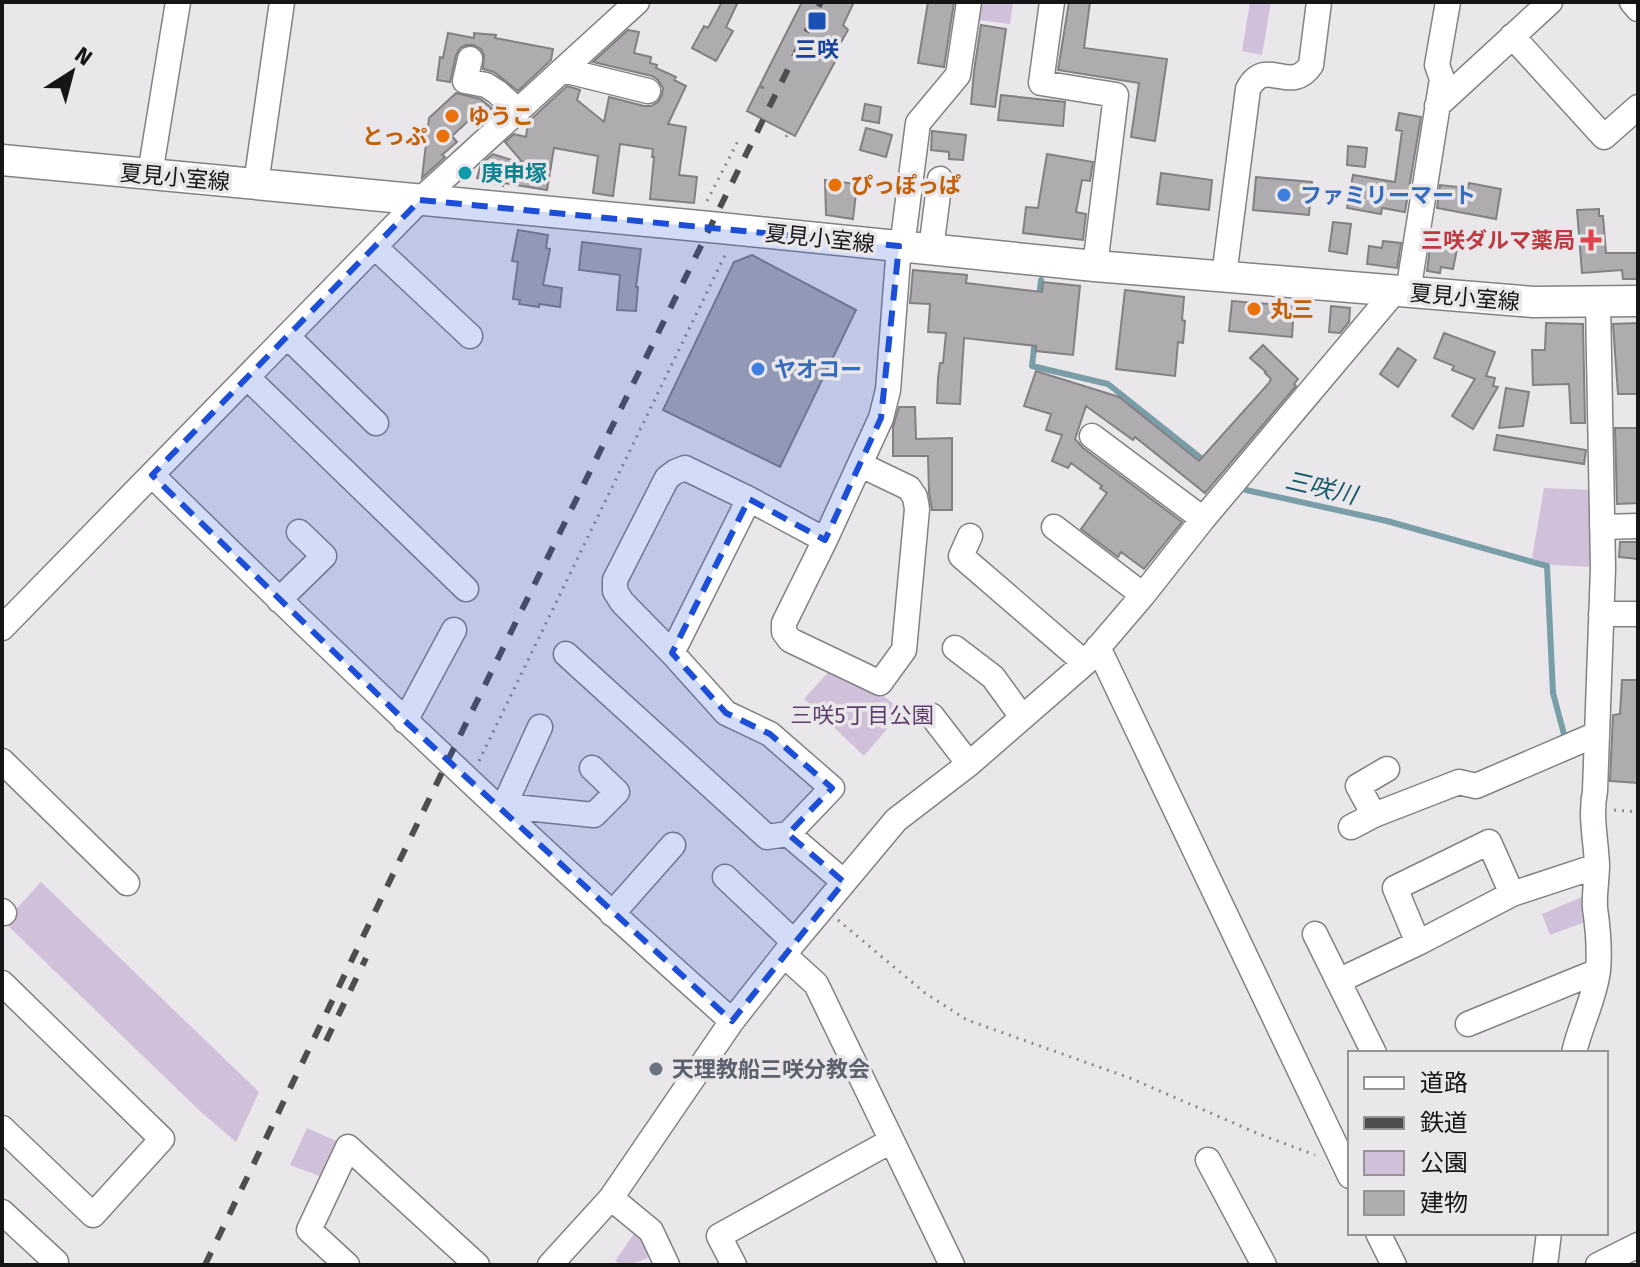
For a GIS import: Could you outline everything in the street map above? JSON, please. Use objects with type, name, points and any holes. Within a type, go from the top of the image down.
[{"type":"main road","name":"夏見小室線","points":[[2,160],[1095,266],[1533,302],[1638,301]]},
{"type":"street","points":[[150,174],[178,2]]},
{"type":"street","points":[[256,184],[282,2]]},
{"type":"street","points":[[2,628],[420,200],[637,2]]},
{"type":"street","points":[[861,465],[909,488],[915,497],[917,509],[904,650],[880,683],[790,640],[784,632],[784,623],[881,418],[911,247],[918,123],[958,75],[969,2]]},
{"type":"street","points":[[1052,2],[1041,83],[1116,95],[1095,266]]},
{"type":"street","points":[[1224,276],[1248,89],[1258,75],[1288,78],[1306,73],[1311,65],[1319,2]]},
{"type":"street","points":[[550,1265],[611,1198],[732,1021],[896,820],[969,764],[1092,655],[1203,519],[1402,291],[1442,79],[1437,65],[1448,2]]},
{"type":"street","points":[[1437,106],[1550,2]]},
{"type":"street","points":[[1632,2],[1638,9]]},
{"type":"street","points":[[1512,36],[1604,137],[1638,107]]},
{"type":"street","points":[[470,59],[465,81],[486,85],[518,111]]},
{"type":"street","points":[[563,70],[648,91]]},
{"type":"street","points":[[911,247],[940,179]]},
{"type":"street","points":[[375,247],[470,336]]},
{"type":"street","points":[[1575,1051],[1598,971],[1597,866],[1592,808],[1601,614],[1598,302]]},
{"type":"street","points":[[287,336],[376,423]]},
{"type":"street","points":[[247,377],[466,589]]},
{"type":"street","points":[[1092,436],[1203,519]]},
{"type":"street","points":[[566,654],[767,837],[788,834],[832,788],[770,734],[726,713],[622,602],[615,591],[615,580],[667,478],[685,468],[825,540]]},
{"type":"street","points":[[152,475],[405,721],[732,1021]]},
{"type":"street","points":[[672,653],[749,499]]},
{"type":"street","points":[[1602,527],[1638,526]]},
{"type":"street","points":[[1054,527],[1143,595]]},
{"type":"street","points":[[279,600],[324,556],[299,532]]},
{"type":"street","points":[[970,536],[961,556],[1092,655],[1348,1171]]},
{"type":"street","points":[[1601,614],[1638,614]]},
{"type":"street","points":[[405,721],[454,630]]},
{"type":"street","points":[[955,648],[993,677],[1022,717]]},
{"type":"street","points":[[932,716],[969,764]]},
{"type":"street","points":[[500,806],[540,727]]},
{"type":"street","points":[[1351,827],[1459,782],[1476,786],[1597,734]]},
{"type":"street","points":[[2,761],[127,883]]},
{"type":"street","points":[[500,806],[594,815],[617,792],[592,768]]},
{"type":"street","points":[[1374,815],[1358,786],[1387,769]]},
{"type":"street","points":[[788,834],[844,882]]},
{"type":"street","points":[[1418,943],[1395,888],[1489,842],[1512,894]]},
{"type":"street","points":[[612,914],[673,845]]},
{"type":"street","points":[[1338,981],[1512,894],[1597,866]]},
{"type":"street","points":[[725,877],[789,948],[816,984],[891,1141],[943,1262]]},
{"type":"street","points":[[1315,934],[1373,1051]]},
{"type":"street","points":[[1468,1024],[1598,971]]},
{"type":"street","points":[[2,983],[162,1139],[93,1215],[2,1128]]},
{"type":"street","points":[[734,1265],[719,1236],[891,1141]]},
{"type":"street","points":[[347,1265],[309,1230],[348,1147],[477,1265]]},
{"type":"street","points":[[1208,1160],[1264,1265]]},
{"type":"street","points":[[611,1198],[651,1231],[667,1265]]},
{"type":"street","points":[[2,1212],[56,1262]]},
{"type":"street","points":[[1379,1235],[1394,1265]]},
{"type":"street","points":[[1545,1265],[1549,1235]]},
{"type":"street","points":[[1598,1265],[1638,1245]]},
{"type":"path","points":[[702,211],[738,141]]},
{"type":"path","points":[[469,781],[729,246]]},
{"type":"path","points":[[823,907],[925,993],[967,1020],[1130,1078],[1348,1171]]},
{"type":"highlighted area","points":[[420,200],[899,246],[881,418],[825,540],[749,499],[672,653],[726,713],[770,734],[832,788],[788,834],[844,882],[732,1021],[405,721],[152,475]]},
{"type":"green space","points":[[981,2],[1013,2],[1010,24],[978,20]]},
{"type":"green space","points":[[1250,2],[1271,2],[1262,55],[1242,51]]},
{"type":"green space","points":[[1544,488],[1593,490],[1594,567],[1552,565],[1532,558]]},
{"type":"green space","name":"三咲5丁目公園","points":[[832,668],[879,692],[902,711],[864,756],[804,699]]},
{"type":"green space","points":[[41,882],[259,1092],[236,1142],[4,922]]},
{"type":"green space","points":[[1584,896],[1585,922],[1550,935],[1542,914]]},
{"type":"green space","points":[[307,1128],[339,1142],[322,1177],[290,1165]]},
{"type":"green space","points":[[636,1231],[652,1255],[634,1263],[615,1261]]},
{"type":"building","points":[[722,2],[738,2],[726,27],[733,31],[716,61],[692,48],[704,26],[708,28]]},
{"type":"building","points":[[802,2],[854,2],[843,25],[848,30],[832,58],[836,60],[795,136],[747,111],[759,87],[764,88],[760,85]]},
{"type":"building","points":[[928,2],[954,2],[944,67],[918,63]]},
{"type":"building","points":[[1069,2],[1090,2],[1084,48],[1167,59],[1155,141],[1131,137],[1139,83],[1058,70]]},
{"type":"building","points":[[981,25],[1006,29],[995,107],[971,104]]},
{"type":"building","points":[[628,30],[639,32],[634,53],[651,57],[650,63],[657,65],[656,68],[676,77],[674,80],[686,86],[668,124],[686,127],[679,175],[697,177],[694,203],[650,199],[653,149],[620,144],[613,196],[593,193],[598,156],[554,148],[547,190],[504,183],[503,186],[477,178],[481,164],[493,154],[524,164],[505,142],[514,134],[526,137],[528,122],[567,86],[580,90],[577,100],[604,122],[609,97],[644,106],[658,102],[663,88],[652,76],[593,62]]},
{"type":"building","points":[[448,33],[474,38],[474,33],[496,35],[495,38],[553,49],[551,60],[518,91],[494,72],[483,69],[481,49],[466,45],[456,55],[450,82],[437,80]]},
{"type":"building","points":[[456,93],[480,99],[492,108],[483,117],[479,111],[452,136],[457,142],[422,178],[429,118]]},
{"type":"building","points":[[1001,95],[1065,102],[1063,126],[998,120]]},
{"type":"building","points":[[865,104],[881,107],[879,123],[862,120]]},
{"type":"building","points":[[1399,113],[1421,117],[1405,212],[1382,208],[1381,214],[1347,208],[1353,175],[1395,182],[1402,131],[1396,130]]},
{"type":"building","points":[[866,128],[892,135],[886,157],[860,150]]},
{"type":"building","points":[[932,131],[966,135],[963,160],[949,159],[949,152],[931,150]]},
{"type":"building","points":[[1348,146],[1367,148],[1365,167],[1347,165]]},
{"type":"building","points":[[1047,154],[1093,162],[1090,181],[1082,180],[1076,212],[1086,214],[1083,240],[1023,233],[1026,207],[1038,208]]},
{"type":"building","points":[[1161,173],[1212,180],[1209,210],[1157,204]]},
{"type":"building","points":[[1256,177],[1312,182],[1309,215],[1253,210]]},
{"type":"building","points":[[825,180],[857,184],[853,219],[826,215]]},
{"type":"building","points":[[1469,183],[1501,189],[1496,219],[1437,208],[1440,185],[1468,188]]},
{"type":"building","points":[[1599,209],[1599,216],[1603,216],[1606,253],[1638,253],[1638,279],[1623,279],[1622,270],[1582,273],[1577,210]]},
{"type":"building","points":[[1333,222],[1351,224],[1347,254],[1329,251]]},
{"type":"building","points":[[518,230],[548,235],[546,248],[550,249],[543,285],[562,288],[560,307],[519,304],[520,300],[513,299],[518,262],[512,261]]},
{"type":"building","points":[[1431,240],[1458,244],[1453,269],[1441,267],[1440,273],[1427,271]]},
{"type":"building","points":[[1383,241],[1401,243],[1397,268],[1367,264],[1369,246],[1382,248]]},
{"type":"building","points":[[582,242],[641,249],[636,311],[617,310],[620,275],[579,270]]},
{"type":"building","points":[[752,255],[856,310],[780,467],[663,410],[734,262]]},
{"type":"building","points":[[913,270],[967,275],[966,283],[1042,292],[1043,282],[1080,286],[1073,355],[1036,351],[1036,346],[964,338],[960,404],[937,403],[946,333],[928,332],[930,304],[910,303]]},
{"type":"building","points":[[1125,290],[1184,297],[1183,343],[1178,342],[1175,376],[1116,369]]},
{"type":"building","points":[[1232,301],[1294,306],[1292,337],[1229,331]]},
{"type":"building","points":[[1331,306],[1350,308],[1349,322],[1340,333],[1329,332]]},
{"type":"building","points":[[1546,323],[1583,324],[1585,423],[1571,423],[1569,384],[1533,385],[1532,350],[1545,350]]},
{"type":"building","points":[[1638,323],[1638,394],[1618,394],[1613,324]]},
{"type":"building","points":[[1444,333],[1495,352],[1486,376],[1495,378],[1493,386],[1498,387],[1473,429],[1452,416],[1475,379],[1452,370],[1454,366],[1434,358]]},
{"type":"building","points":[[1263,345],[1298,379],[1294,384],[1296,386],[1205,493],[1135,437],[1133,440],[1086,406],[1075,439],[1182,522],[1144,569],[1121,552],[1118,557],[1081,529],[1107,493],[1071,463],[1068,468],[1052,461],[1062,435],[1046,430],[1051,414],[1024,406],[1036,371],[1119,397],[1199,461],[1269,383],[1271,379],[1266,372],[1250,358]]},
{"type":"building","points":[[1398,348],[1416,360],[1398,387],[1380,374]]},
{"type":"building","points":[[1506,388],[1529,392],[1523,426],[1499,428]]},
{"type":"building","points":[[899,407],[915,407],[916,439],[952,438],[952,510],[932,510],[928,456],[893,456],[893,427]]},
{"type":"building","points":[[1615,428],[1638,428],[1638,503],[1617,504]]},
{"type":"building","points":[[1497,435],[1586,450],[1584,464],[1494,450]]},
{"type":"building","points":[[1620,542],[1638,542],[1638,559],[1619,557]]},
{"type":"building","points":[[1622,680],[1638,680],[1638,783],[1610,781],[1613,715],[1620,714]]},
{"type":"waterway","name":"三咲川","points":[[1039,297],[1041,280]]},
{"type":"waterway","name":"三咲川","points":[[1035,340],[1032,366],[1108,384],[1206,462]]},
{"type":"waterway","name":"三咲川","points":[[1238,485],[1246,490],[1387,521],[1547,566],[1553,693],[1565,738]]},
{"type":"railway","points":[[205,1265],[448,760],[821,2]]},
{"type":"railway","points":[[326,1041],[366,958]]},
{"type":"place","name":"三咲","points":[[817,21]]},
{"type":"place","name":"ゆうこ","points":[[452,116]]},
{"type":"place","name":"とっぷ","points":[[443,136]]},
{"type":"place","name":"庚申塚","points":[[465,173]]},
{"type":"place","name":"ぴっぽっぱ","points":[[835,185]]},
{"type":"place","name":"ファミリーマート","points":[[1284,195]]},
{"type":"place","name":"三咲ダルマ薬局","points":[[1591,240]]},
{"type":"place","name":"丸三","points":[[1254,309]]},
{"type":"place","name":"ヤオコー","points":[[758,369]]},
{"type":"place","name":"天理教船三咲分教会","points":[[656,1069]]}]
